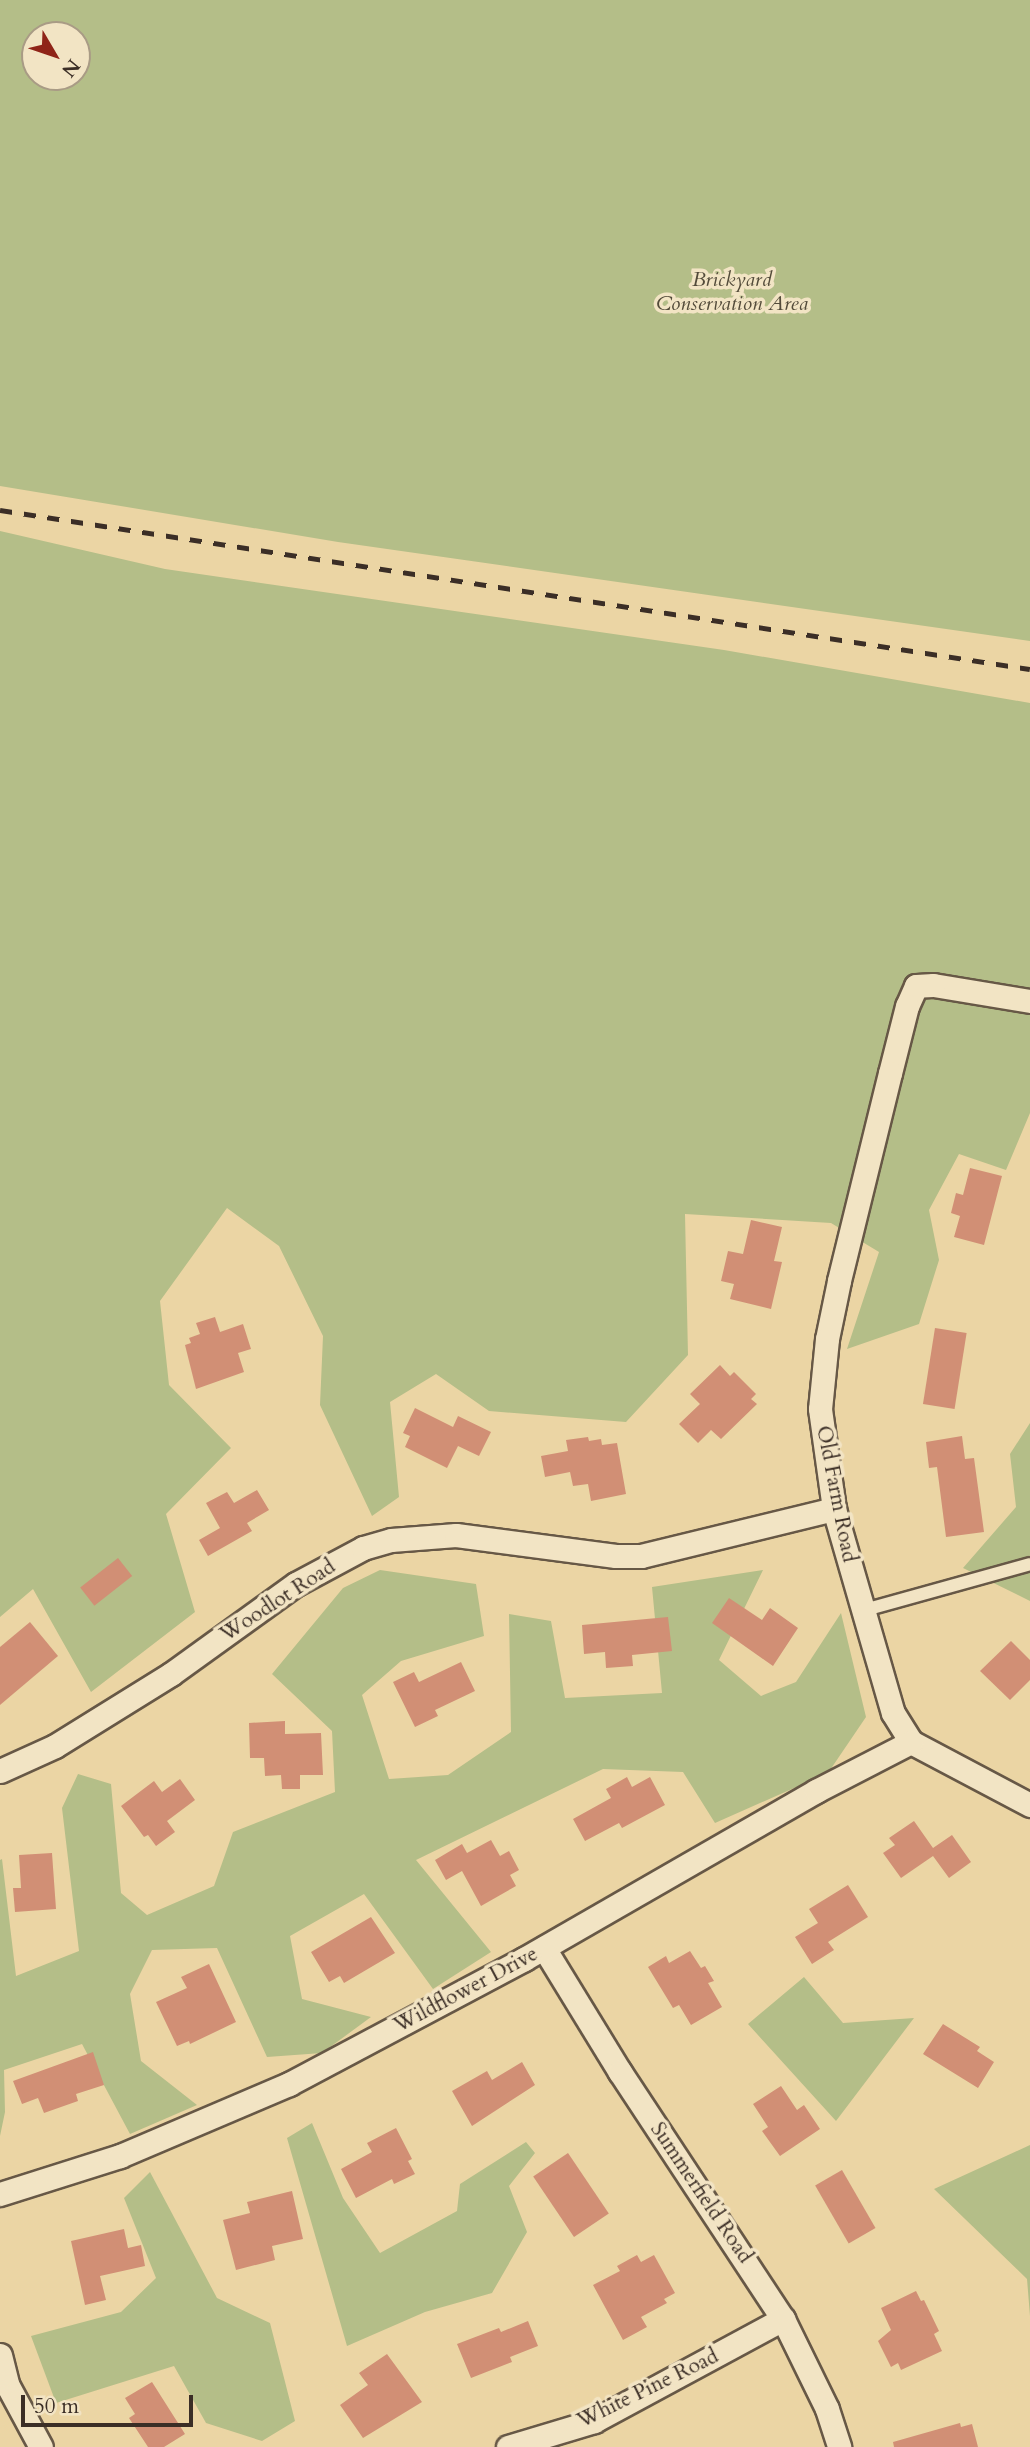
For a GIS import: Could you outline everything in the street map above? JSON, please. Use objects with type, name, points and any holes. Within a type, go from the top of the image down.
[{"type":"street","name":"Old Farm Road","points":[[911,1742],[893,1713],[861,1611],[834,1509],[820,1409],[827,1339],[890,1073],[907,1006],[916,986],[933,985],[1030,1001]]},
{"type":"street","name":"Woodlot Road","points":[[0,1771],[55,1746],[170,1674],[296,1584],[363,1548],[391,1540],[456,1535],[616,1556],[641,1556],[834,1509]]},
{"type":"street","points":[[911,1742],[1030,1805]]},
{"type":"street","name":"Wildflower Drive","points":[[0,2194],[120,2156],[289,2084],[544,1948],[816,1791],[911,1742]]},
{"type":"street","name":"Summerfield Road","points":[[544,1948],[620,2072],[783,2319],[827,2409],[839,2447]]},
{"type":"street","name":"White Pine Road","points":[[508,2447],[594,2421],[783,2319]]},
{"type":"street","points":[[0,2355],[8,2386],[41,2447]]},
{"type":"lane","points":[[861,1611],[1030,1564]]},
{"type":"green space","name":"Brickyard Conservation Area","points":[[0,0],[1030,0],[1030,641],[338,542],[0,486]]},
{"type":"green space","points":[[0,531],[165,569],[724,650],[1030,703],[1030,1113],[1006,1170],[959,1154],[929,1210],[939,1260],[919,1324],[847,1349],[879,1252],[831,1223],[685,1214],[688,1355],[626,1422],[489,1411],[436,1374],[390,1402],[399,1497],[372,1516],[320,1405],[323,1336],[279,1246],[227,1208],[160,1301],[169,1385],[231,1448],[166,1514],[195,1612],[91,1692],[33,1589],[0,1617]]},
{"type":"green space","points":[[1030,1423],[1030,1601],[963,1568],[1016,1507],[1010,1454]]},
{"type":"green space","points":[[380,1570],[476,1584],[484,1636],[401,1661],[362,1695],[389,1779],[448,1775],[511,1732],[509,1614],[551,1621],[565,1698],[662,1693],[652,1587],[763,1570],[719,1660],[761,1696],[796,1682],[841,1613],[866,1717],[828,1773],[715,1823],[683,1772],[603,1769],[416,1860],[491,1952],[433,1989],[364,1894],[290,1936],[302,1999],[371,2017],[322,2053],[267,2057],[217,1948],[152,1950],[130,1994],[141,2061],[197,2105],[130,2134],[82,2044],[4,2070],[5,2112],[0,2136],[0,1860],[2,1859],[16,1976],[79,1951],[62,1808],[78,1774],[111,1784],[121,1893],[147,1915],[214,1886],[233,1832],[335,1792],[332,1731],[272,1674],[343,1588]]},
{"type":"green space","points":[[804,1977],[843,2023],[914,2018],[836,2121],[748,2024]]},
{"type":"green space","points":[[312,2123],[343,2198],[380,2253],[457,2211],[460,2184],[526,2142],[535,2153],[509,2186],[527,2232],[492,2293],[425,2312],[347,2346],[287,2138]]},
{"type":"green space","points":[[1030,2145],[1030,2316],[1027,2279],[934,2189]]},
{"type":"green space","points":[[150,2172],[217,2298],[270,2323],[295,2421],[262,2441],[206,2423],[174,2366],[56,2403],[31,2336],[121,2312],[156,2278],[124,2198]]},
{"type":"building","points":[[970,1168],[1002,1176],[984,1245],[954,1237],[960,1216],[951,1213],[956,1193],[963,1195]]},
{"type":"building","points":[[751,1220],[782,1227],[774,1261],[782,1262],[771,1309],[730,1299],[734,1284],[721,1281],[728,1251],[743,1254]]},
{"type":"building","points":[[215,1317],[220,1332],[243,1324],[251,1349],[238,1353],[244,1372],[196,1389],[185,1345],[191,1343],[189,1338],[200,1334],[196,1323]]},
{"type":"building","points":[[935,1328],[967,1333],[955,1409],[923,1404]]},
{"type":"building","points":[[720,1365],[730,1376],[734,1372],[756,1394],[751,1399],[757,1404],[721,1439],[711,1430],[698,1443],[679,1424],[700,1404],[690,1394]]},
{"type":"building","points":[[415,1408],[453,1427],[458,1416],[491,1432],[479,1456],[458,1446],[447,1468],[405,1447],[410,1436],[403,1433]]},
{"type":"building","points":[[962,1436],[965,1459],[974,1458],[984,1532],[946,1537],[937,1467],[929,1468],[926,1442]]},
{"type":"building","points":[[588,1437],[589,1441],[601,1439],[602,1445],[617,1443],[626,1494],[591,1501],[588,1484],[573,1486],[570,1472],[545,1477],[541,1456],[568,1451],[566,1440]]},
{"type":"building","points":[[257,1490],[269,1510],[247,1523],[252,1531],[208,1556],[199,1540],[220,1528],[206,1503],[227,1492],[234,1503]]},
{"type":"building","points":[[118,1558],[132,1576],[94,1606],[80,1588]]},
{"type":"building","points":[[729,1598],[762,1620],[770,1608],[798,1628],[773,1666],[712,1623]]},
{"type":"building","points":[[668,1617],[672,1651],[632,1655],[633,1666],[606,1668],[605,1652],[584,1654],[582,1625]]},
{"type":"building","points":[[30,1622],[58,1656],[0,1705],[0,1647]]},
{"type":"building","points":[[1011,1641],[1030,1660],[1030,1680],[1010,1700],[980,1671]]},
{"type":"building","points":[[461,1662],[475,1691],[435,1710],[438,1716],[415,1727],[393,1682],[414,1672],[419,1682]]},
{"type":"building","points":[[285,1721],[285,1734],[321,1733],[323,1775],[300,1775],[300,1789],[282,1789],[281,1775],[265,1776],[264,1758],[250,1758],[249,1723]]},
{"type":"building","points":[[627,1777],[632,1787],[650,1777],[665,1805],[622,1828],[619,1823],[585,1841],[573,1819],[611,1798],[606,1789]]},
{"type":"building","points":[[180,1779],[195,1800],[167,1821],[175,1832],[156,1846],[148,1835],[144,1837],[121,1806],[154,1781],[162,1792]]},
{"type":"building","points":[[914,1821],[933,1848],[952,1835],[971,1862],[949,1878],[933,1856],[901,1878],[883,1853],[895,1845],[889,1838]]},
{"type":"building","points":[[491,1840],[500,1856],[509,1851],[519,1870],[510,1875],[516,1886],[481,1906],[462,1871],[446,1880],[435,1860],[462,1844],[467,1853]]},
{"type":"building","points":[[52,1853],[56,1909],[15,1912],[13,1888],[21,1888],[19,1855]]},
{"type":"building","points":[[848,1885],[868,1917],[828,1942],[834,1950],[812,1964],[795,1937],[818,1923],[809,1909]]},
{"type":"building","points":[[371,1917],[395,1953],[344,1983],[340,1976],[329,1982],[311,1952]]},
{"type":"building","points":[[690,1951],[701,1968],[705,1966],[714,1981],[708,1983],[722,2007],[691,2025],[679,2005],[673,2008],[648,1967],[666,1956],[669,1963]]},
{"type":"building","points":[[209,1964],[236,2022],[190,2044],[189,2041],[177,2046],[156,2002],[187,1988],[181,1977]]},
{"type":"building","points":[[943,2024],[980,2047],[977,2051],[994,2062],[978,2088],[923,2054]]},
{"type":"building","points":[[93,2052],[104,2085],[76,2094],[78,2101],[44,2113],[38,2098],[22,2104],[13,2081]]},
{"type":"building","points":[[522,2062],[535,2085],[472,2126],[452,2091],[487,2071],[492,2080]]},
{"type":"building","points":[[781,2086],[797,2110],[804,2105],[820,2129],[780,2156],[762,2131],[768,2127],[753,2104]]},
{"type":"building","points":[[396,2128],[412,2159],[408,2161],[415,2174],[394,2184],[392,2179],[356,2198],[341,2169],[372,2152],[367,2143]]},
{"type":"building","points":[[568,2153],[609,2214],[574,2237],[533,2176]]},
{"type":"building","points":[[842,2170],[876,2228],[849,2244],[815,2186]]},
{"type":"building","points":[[292,2191],[303,2239],[272,2246],[275,2260],[236,2270],[223,2220],[250,2213],[247,2202]]},
{"type":"building","points":[[124,2229],[128,2248],[141,2245],[145,2266],[100,2276],[106,2300],[85,2305],[71,2241]]},
{"type":"building","points":[[637,2255],[641,2262],[654,2255],[675,2293],[664,2299],[667,2303],[641,2317],[647,2327],[623,2340],[593,2285],[620,2271],[617,2266]]},
{"type":"building","points":[[916,2291],[921,2301],[924,2300],[939,2331],[934,2334],[942,2351],[901,2370],[898,2363],[891,2367],[878,2341],[891,2330],[881,2308]]},
{"type":"building","points":[[528,2321],[538,2346],[510,2357],[512,2362],[471,2378],[457,2344],[499,2328],[501,2332]]},
{"type":"building","points":[[387,2354],[422,2402],[363,2438],[340,2405],[368,2385],[359,2373]]},
{"type":"building","points":[[152,2382],[185,2434],[164,2447],[148,2447],[129,2418],[135,2414],[125,2398]]},
{"type":"building","points":[[960,2423],[961,2427],[972,2424],[978,2447],[894,2447],[893,2442]]},
{"type":"railway","points":[[0,510],[1030,669]]}]
